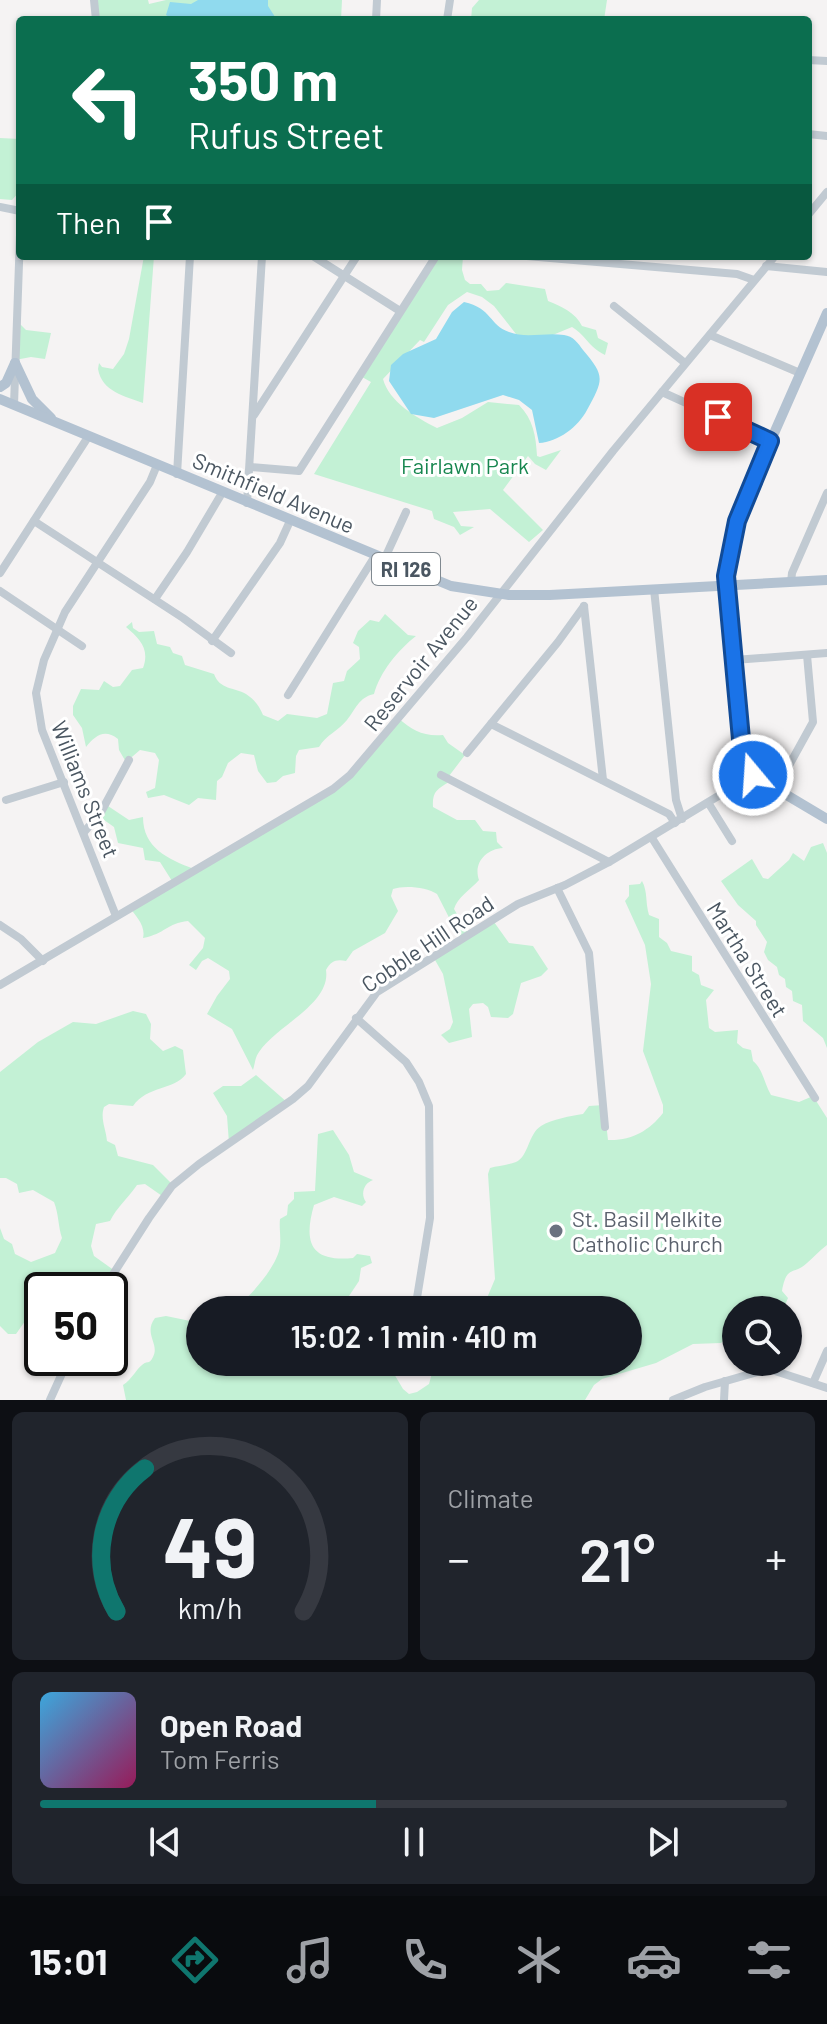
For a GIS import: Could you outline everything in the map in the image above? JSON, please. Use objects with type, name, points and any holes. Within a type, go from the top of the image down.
[{"type":"main road","points":[[827,313],[734,530],[727,584],[741,739],[753,775],[827,819]]},
{"type":"main road","points":[[0,387],[6,383],[15,363]]},
{"type":"main road","points":[[15,363],[32,399],[58,424]]},
{"type":"main road","name":"Smithfield Avenue","points":[[0,399],[451,586],[500,594],[583,594],[827,580]]},
{"type":"street","points":[[812,209],[827,192]]},
{"type":"street","points":[[14,405],[19,260]]},
{"type":"street","points":[[177,474],[190,260]]},
{"type":"street","points":[[247,503],[262,260]]},
{"type":"street","points":[[319,260],[400,311]]},
{"type":"street","points":[[254,415],[355,260]]},
{"type":"street","points":[[251,467],[299,471],[433,260]]},
{"type":"street","points":[[577,260],[737,274],[754,280]]},
{"type":"street","name":"Reservoir Avenue","points":[[0,985],[339,785],[362,764],[771,260]]},
{"type":"street","points":[[766,266],[827,272]]},
{"type":"street","points":[[614,306],[685,363]]},
{"type":"street","points":[[710,335],[800,373]]},
{"type":"street","points":[[662,392],[770,441]]},
{"type":"street","points":[[0,573],[88,437]]},
{"type":"street","name":"Williams Street","points":[[116,916],[42,730],[36,693],[44,660],[57,628],[150,482],[157,465]]},
{"type":"street","points":[[155,599],[222,493]]},
{"type":"street","points":[[791,582],[792,573],[827,493]]},
{"type":"street","points":[[288,695],[406,512]]},
{"type":"street","points":[[34,521],[155,599],[231,653]]},
{"type":"street","points":[[212,641],[280,543],[290,521]]},
{"type":"street","points":[[491,724],[678,818],[654,589]]},
{"type":"street","points":[[0,591],[82,646]]},
{"type":"street","points":[[583,594],[603,780]]},
{"type":"street","points":[[467,753],[584,606]]},
{"type":"street","points":[[734,660],[827,653]]},
{"type":"street","points":[[776,789],[813,722],[807,655]]},
{"type":"street","points":[[84,832],[100,814],[129,760]]},
{"type":"street","points":[[441,775],[609,862]]},
{"type":"street","name":"Cobble Hill Road","points":[[114,1272],[172,1186],[308,1086],[369,1001],[388,985],[518,904],[609,862],[753,775]]},
{"type":"street","points":[[6,800],[64,782]]},
{"type":"street","points":[[709,804],[732,841]]},
{"type":"street","name":"Martha Street","points":[[648,840],[815,1098]]},
{"type":"street","points":[[557,888],[586,944],[591,962],[605,1127]]},
{"type":"street","points":[[0,925],[21,939],[43,961]]},
{"type":"street","points":[[356,1018],[406,1062],[425,1094],[430,1116],[428,1235],[417,1296]]},
{"type":"street","points":[[813,1383],[827,1351]]},
{"type":"street","points":[[673,1400],[725,1381],[772,1370],[827,1388]]},
{"type":"street","points":[[50,1400],[61,1376]]},
{"type":"street","points":[[724,1400],[725,1381]]},
{"type":"green space","points":[[94,0],[148,0],[149,4],[166,0],[342,0],[341,16],[96,16]]},
{"type":"green space","points":[[479,0],[607,0],[605,16],[471,16],[472,8]]},
{"type":"green space","points":[[0,138],[16,139],[16,196],[12,200],[0,199]]},
{"type":"green space","points":[[143,260],[154,260],[143,403],[109,388],[98,369],[99,363],[102,367],[113,369],[124,354]]},
{"type":"green space","name":"Fairlawn Park","points":[[436,260],[463,260],[465,280],[470,284],[481,284],[487,291],[499,290],[506,283],[545,289],[548,301],[572,314],[582,326],[596,330],[598,338],[608,343],[605,355],[572,327],[536,342],[516,334],[494,306],[482,297],[467,292],[448,305],[424,342],[420,340],[383,379],[397,402],[437,428],[462,418],[488,402],[519,405],[533,428],[537,456],[561,450],[546,470],[528,456],[503,490],[543,530],[529,542],[490,509],[453,512],[461,526],[474,527],[460,535],[454,527],[434,519],[432,511],[314,474],[371,382],[362,377]]},
{"type":"green space","points":[[18,322],[26,330],[51,333],[45,359],[31,357],[15,360]]},
{"type":"green space","points":[[385,614],[408,635],[416,636],[390,662],[374,694],[361,701],[347,720],[319,747],[299,750],[295,773],[283,776],[276,782],[267,783],[258,771],[254,755],[241,753],[228,763],[217,781],[216,800],[198,798],[189,805],[164,795],[148,798],[146,792],[155,788],[159,760],[155,753],[140,750],[126,762],[119,750],[118,739],[108,734],[96,737],[86,747],[82,728],[73,715],[73,706],[81,689],[99,690],[104,681],[113,687],[120,686],[132,670],[143,668],[145,655],[142,645],[126,627],[132,622],[133,628],[139,632],[154,631],[157,644],[170,647],[173,653],[182,656],[185,665],[214,674],[224,686],[246,694],[263,715],[278,721],[287,714],[317,718],[327,714],[333,683],[344,681],[347,671],[360,659],[359,647],[353,643],[358,631],[370,620],[379,622]]},
{"type":"green space","points":[[398,718],[419,732],[443,735],[448,743],[465,755],[449,776],[449,782],[436,792],[433,807],[457,820],[475,820],[483,831],[496,832],[497,842],[503,848],[491,851],[482,858],[478,868],[479,880],[461,897],[454,909],[470,936],[494,922],[509,943],[533,946],[548,969],[541,976],[521,983],[513,1014],[508,1018],[491,1017],[483,1003],[473,1004],[469,1009],[472,1037],[449,1043],[441,1035],[450,1029],[453,1022],[443,974],[435,960],[461,941],[437,894],[415,887],[393,889],[391,896],[398,911],[385,933],[353,951],[346,961],[330,965],[320,993],[312,1004],[267,1042],[258,1054],[253,1070],[232,1029],[207,1014],[230,979],[229,971],[208,958],[196,970],[189,965],[203,948],[205,938],[188,921],[143,938],[142,925],[129,907],[172,881],[160,862],[145,860],[143,848],[118,843],[114,827],[97,815],[105,804],[129,820],[143,817],[147,837],[152,844],[166,856],[194,869],[335,787]]},
{"type":"green space","points":[[823,843],[827,853],[827,1048],[823,1038],[803,1021],[802,1005],[793,1001],[792,991],[786,987],[785,979],[768,960],[764,952],[767,942],[756,921],[738,905],[721,881],[752,859],[763,878],[768,879],[793,853],[804,861],[811,847]]},
{"type":"green space","points":[[642,881],[649,915],[659,919],[659,937],[671,951],[692,956],[692,971],[699,975],[701,985],[714,990],[706,1000],[709,1028],[715,1032],[738,1030],[737,1043],[751,1050],[753,1061],[771,1095],[799,1102],[813,1096],[827,1118],[827,1245],[802,1267],[788,1274],[782,1291],[786,1296],[722,1296],[721,1343],[693,1344],[642,1367],[642,1296],[488,1296],[495,1279],[490,1168],[516,1162],[524,1155],[533,1134],[541,1126],[583,1114],[589,1106],[604,1105],[608,1140],[639,1134],[663,1113],[663,1105],[643,1051],[651,984],[645,945],[625,901],[629,896],[629,885]]},
{"type":"green space","points":[[133,1011],[146,1014],[151,1024],[150,1039],[163,1051],[175,1046],[183,1050],[186,1074],[181,1079],[146,1095],[133,1106],[109,1104],[103,1111],[107,1141],[115,1145],[118,1156],[153,1165],[175,1187],[165,1198],[145,1184],[137,1185],[110,1221],[96,1224],[91,1246],[94,1256],[114,1272],[24,1272],[24,1323],[16,1334],[8,1334],[0,1326],[0,1228],[15,1254],[31,1262],[55,1253],[62,1238],[54,1202],[33,1190],[19,1193],[17,1184],[0,1178],[0,1072],[38,1042],[73,1022],[96,1024]]},
{"type":"green space","points":[[256,1075],[288,1103],[229,1143],[227,1116],[213,1093],[223,1086],[241,1086]]},
{"type":"green space","points":[[333,1130],[349,1155],[354,1172],[373,1180],[364,1189],[366,1202],[362,1206],[334,1197],[314,1205],[310,1240],[319,1253],[328,1257],[353,1258],[357,1254],[370,1256],[372,1263],[361,1268],[359,1281],[349,1296],[249,1296],[278,1254],[280,1219],[287,1215],[294,1192],[315,1191],[318,1134]]},
{"type":"green space","points":[[166,1316],[186,1320],[186,1376],[395,1376],[409,1394],[429,1384],[431,1376],[612,1376],[594,1385],[585,1400],[126,1400],[123,1385],[153,1357],[152,1324],[155,1318]]},
{"type":"water","points":[[198,0],[268,0],[274,16],[166,15],[170,2],[191,4]]},
{"type":"water","points":[[464,302],[480,308],[509,332],[564,335],[577,342],[600,378],[587,410],[573,428],[560,437],[539,443],[532,410],[519,400],[503,395],[434,418],[411,414],[389,381],[391,365],[403,354],[436,339],[452,312]]},
{"type":"place","name":"St. Basil Melkite Catholic Church","points":[[556,1231]]},
{"type":"route","points":[[718,417],[770,441],[737,521],[726,576],[741,739],[753,775]]}]
